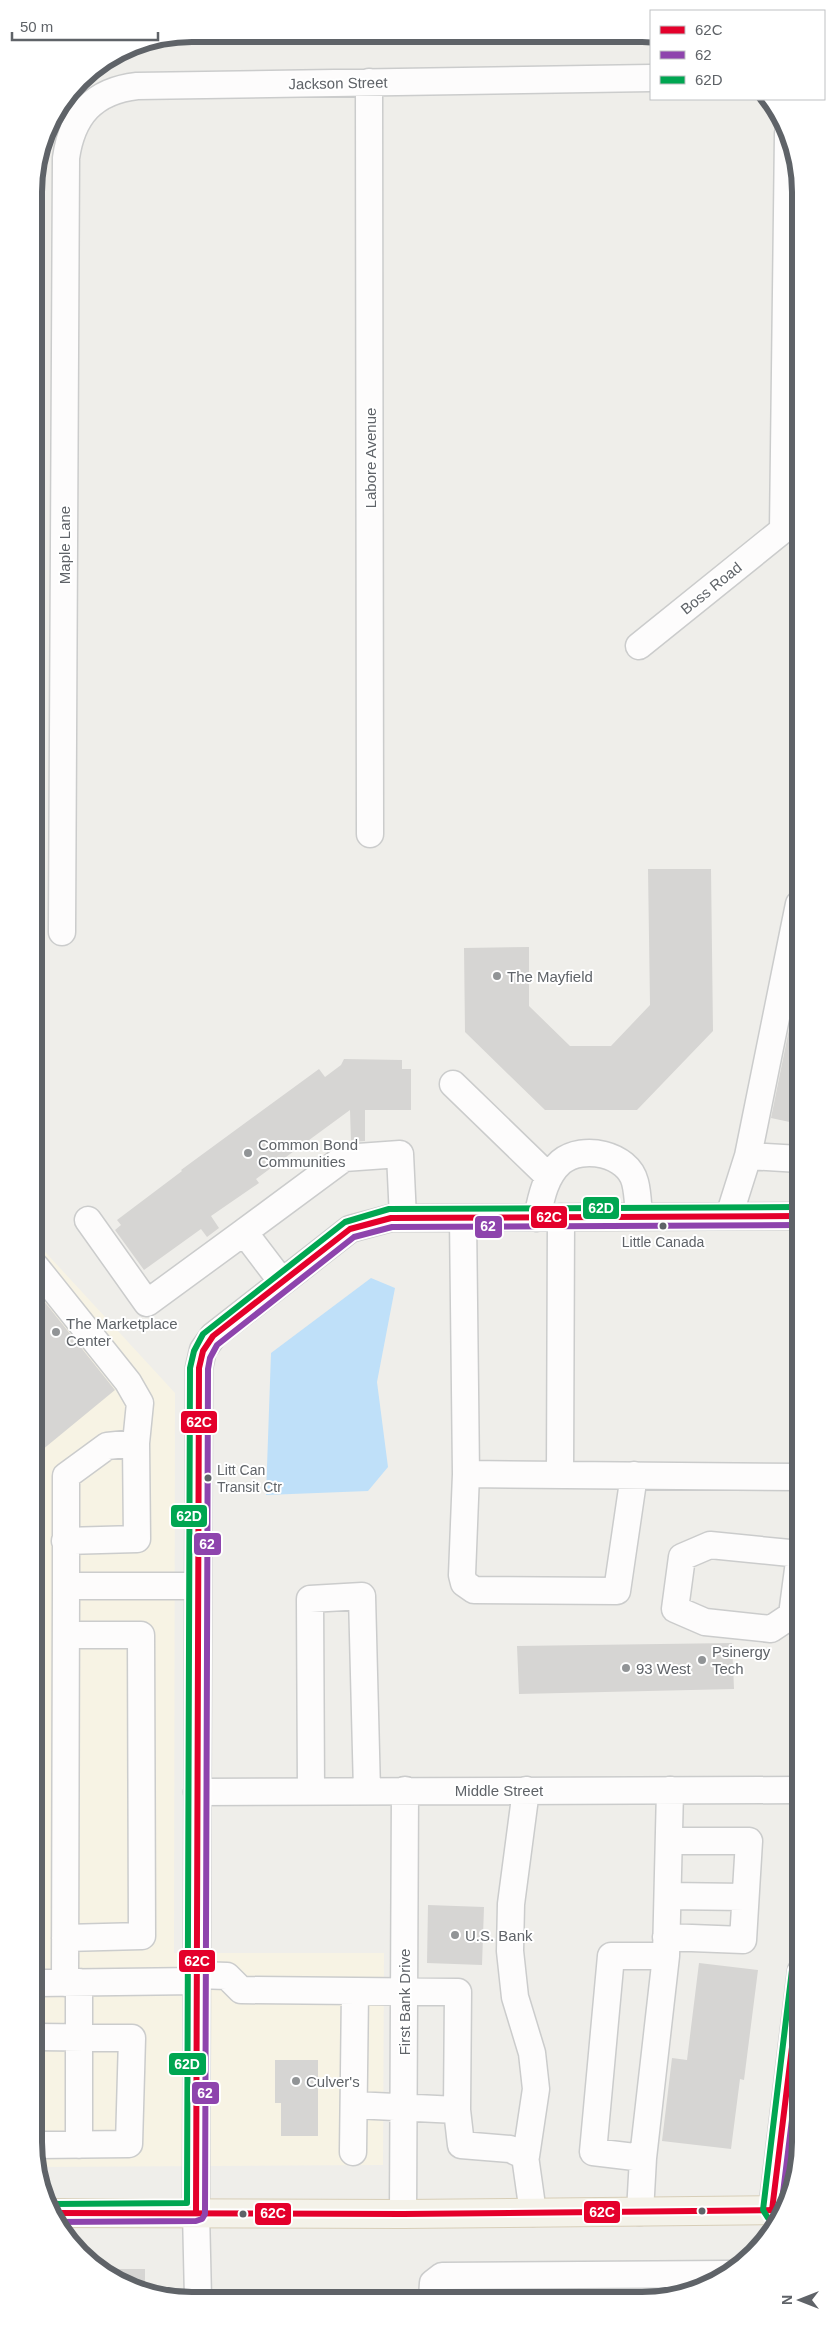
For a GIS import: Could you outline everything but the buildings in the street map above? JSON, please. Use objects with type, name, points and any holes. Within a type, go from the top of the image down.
[{"type":"main road","points":[[60,2213],[403,2214],[776,2210]]},
{"type":"street","name":"Jackson Street","points":[[66,158],[69,137],[74,124],[87,107],[104,94],[124,87],[650,78]]},
{"type":"street","name":"Labore Avenue","points":[[369,82],[370,834]]},
{"type":"street","name":"Boss Road","points":[[639,646],[783,530],[788,154]]},
{"type":"street","name":"Maple Lane","points":[[62,932],[66,158]]},
{"type":"street","points":[[729,1216],[748,1156],[792,939]]},
{"type":"street","points":[[453,1084],[549,1177]]},
{"type":"street","points":[[560,1474],[549,1218],[542,1194],[549,1177],[562,1162],[586,1152],[604,1155],[627,1167],[635,1181],[639,1217]]},
{"type":"street","points":[[88,1220],[147,1303],[344,1158],[400,1154],[403,1218]]},
{"type":"street","points":[[748,1156],[792,1159]]},
{"type":"street","points":[[198,2292],[196,2212],[198,1586],[200,1359],[203,1350],[213,1336],[350,1229],[391,1218],[792,1216]]},
{"type":"street","points":[[463,1218],[466,1474],[462,1575],[464,1583],[474,1590],[617,1591],[634,1476]]},
{"type":"street","points":[[244,1232],[282,1282]]},
{"type":"street","points":[[42,1275],[128,1382],[140,1403],[136,1443],[137,1539],[66,1541]]},
{"type":"street","points":[[79,2145],[78,2037],[65,1938],[66,1476],[107,1446],[136,1443]]},
{"type":"street","points":[[466,1474],[634,1476],[792,1472]]},
{"type":"street","points":[[792,1553],[710,1545],[682,1557],[675,1609],[705,1622],[771,1629],[792,1617]]},
{"type":"street","points":[[66,1586],[198,1586]]},
{"type":"street","points":[[311,1791],[310,1599],[362,1596],[367,1791]]},
{"type":"street","points":[[65,1938],[142,1936],[141,1634],[66,1634]]},
{"type":"street","name":"First Bank Drive","points":[[403,2214],[405,1790]]},
{"type":"street","points":[[526,1790],[511,1904],[510,1951],[515,1997],[532,2053],[536,2089],[526,2156],[533,2213]]},
{"type":"street","points":[[640,2212],[643,2158],[666,1946],[670,1790]]},
{"type":"street","name":"Middle Street","points":[[197,1792],[792,1790]]},
{"type":"street","points":[[643,2158],[593,2152],[611,1956],[666,1946],[743,1940],[749,1841],[670,1841]]},
{"type":"street","points":[[668,1896],[745,1897]]},
{"type":"street","points":[[42,1983],[227,1976],[241,1990],[458,1992],[457,2110],[461,2145],[510,2149],[526,2156]]},
{"type":"street","points":[[353,2152],[354,1992]]},
{"type":"street","points":[[42,2037],[132,2038],[129,2144],[42,2145]]},
{"type":"street","points":[[778,2205],[792,2065]]},
{"type":"street","points":[[354,2105],[457,2110]]},
{"type":"street","points":[[432,2292],[433,2283],[442,2276],[714,2274]]},
{"type":"shaded area","points":[[42,1249],[175,1393],[174,1953],[384,1953],[383,2165],[44,2167],[42,2142]]},
{"type":"water","points":[[371,1278],[395,1288],[377,1382],[388,1467],[368,1491],[266,1495],[271,1353]]},
{"type":"transit line","name":"62D","points":[[56,2204],[187,2203],[190,1368],[194,1351],[203,1334],[345,1222],[389,1209],[792,1207]]},
{"type":"transit line","name":"62C","points":[[196,2212],[199,1368],[203,1351],[213,1336],[350,1229],[391,1218],[792,1216]]},
{"type":"transit line","name":"62","points":[[65,2222],[196,2221],[202,2219],[205,2214],[208,1369],[210,1358],[217,1345],[354,1237],[392,1227],[792,1225]]},
{"type":"transit line","name":"62D","points":[[772,2218],[768,2218],[763,2210],[792,1970]]},
{"type":"transit line","name":"62C","points":[[772,2210],[792,2047]]},
{"type":"transit line","name":"62","points":[[783,2197],[792,2119]]},
{"type":"transit line","name":"62C","points":[[60,2213],[403,2214],[776,2210]]},
{"type":"place","name":"The Mayfield","points":[[497,976]]},
{"type":"place","name":"Common Bond Communities","points":[[248,1153]]},
{"type":"place","name":"Little Canada","points":[[663,1226]]},
{"type":"place","name":"The Marketplace Center","points":[[56,1332]]},
{"type":"place","name":"Litt Can Transit Ctr","points":[[208,1478]]},
{"type":"place","name":"Psinergy Tech","points":[[702,1660]]},
{"type":"place","name":"93 West","points":[[626,1668]]},
{"type":"place","name":"U.S. Bank","points":[[455,1935]]},
{"type":"place","name":"Culver's","points":[[296,2081]]}]
